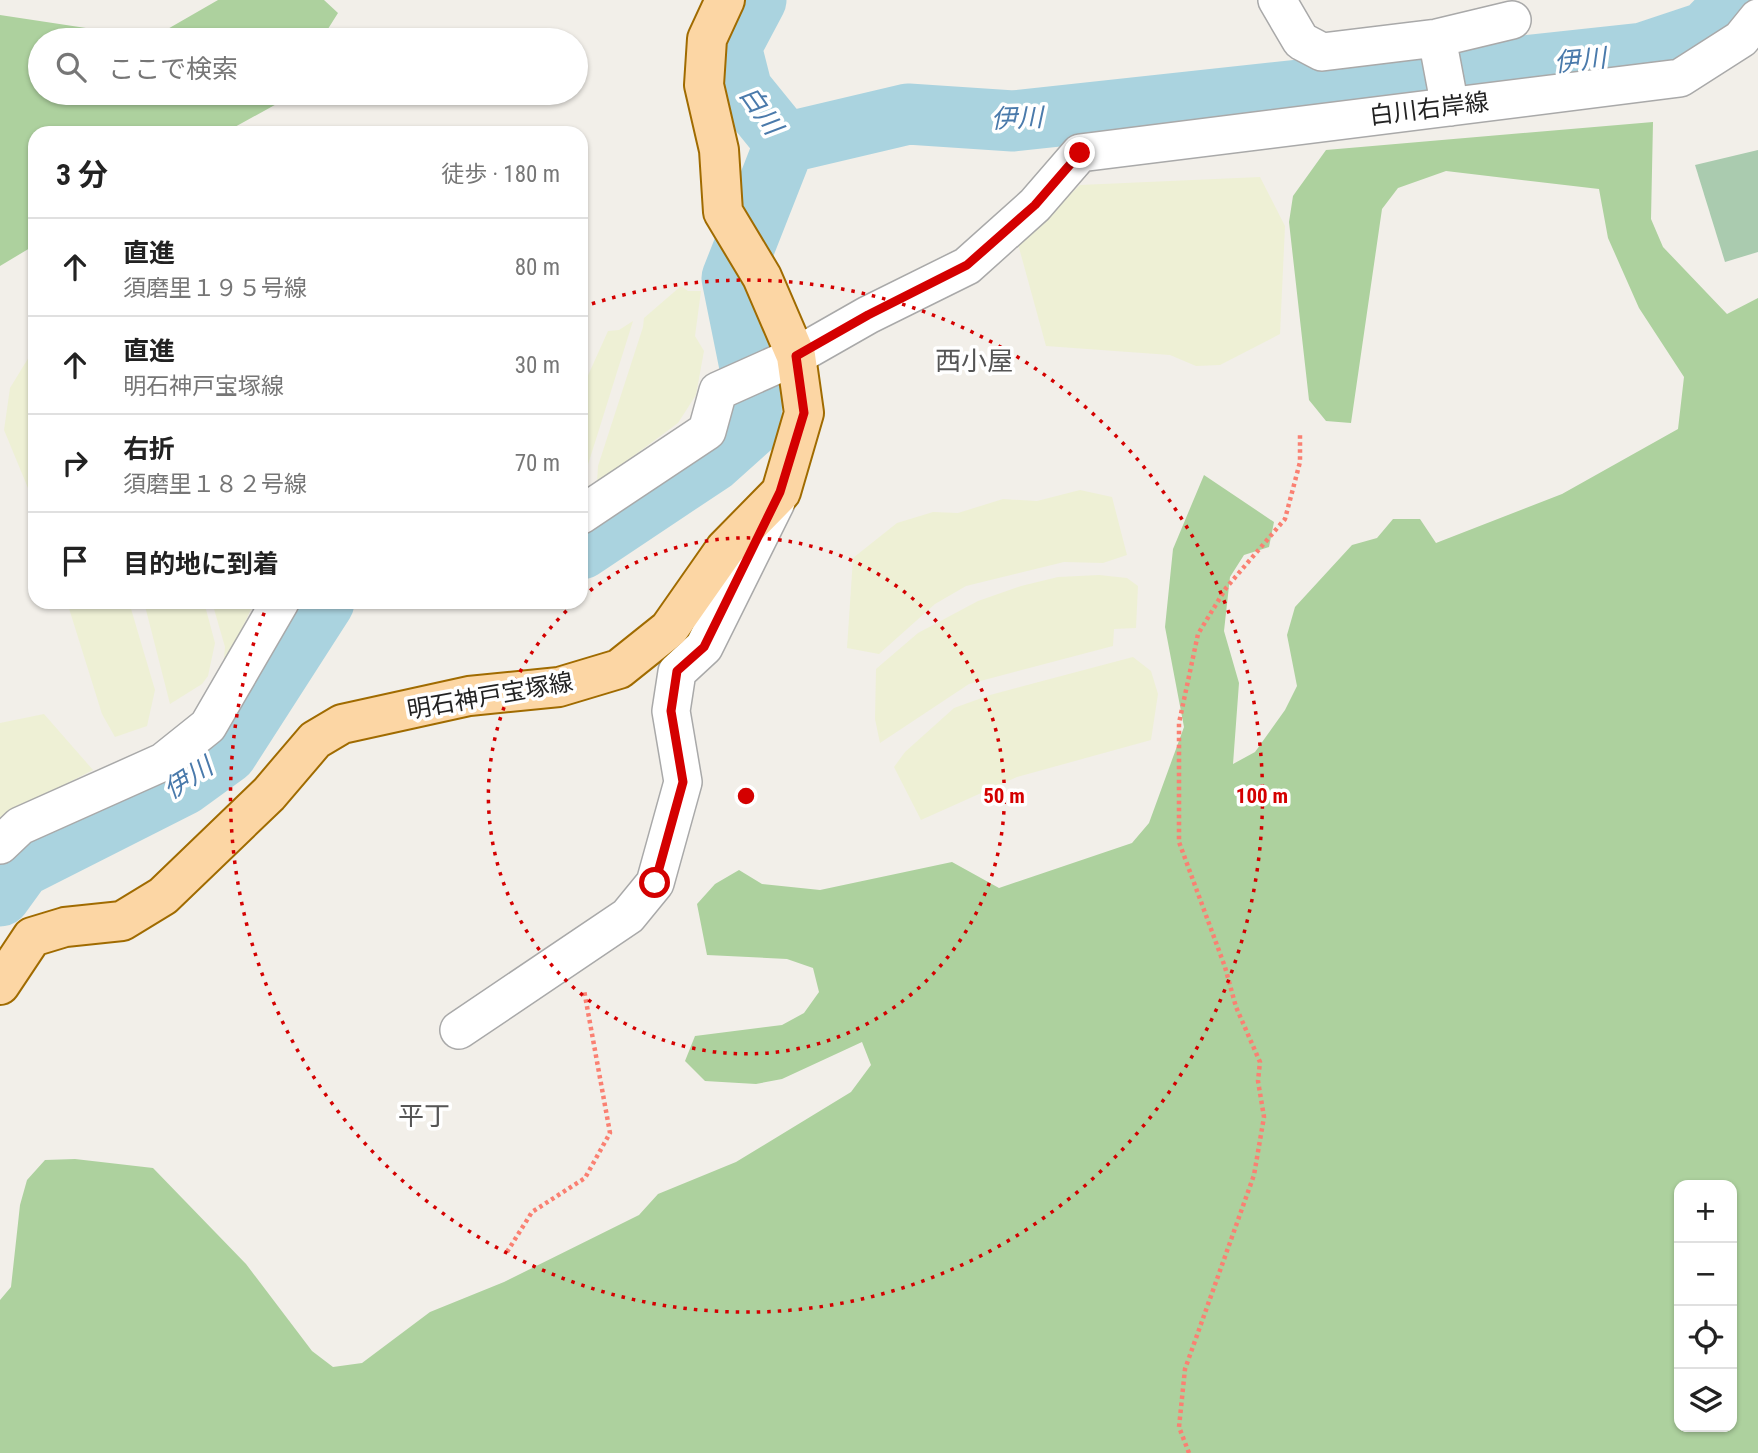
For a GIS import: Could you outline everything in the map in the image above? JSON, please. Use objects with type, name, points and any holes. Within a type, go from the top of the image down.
[{"type":"main road","name":"明石神戸宝塚線","points":[[0,985],[32,937],[65,927],[122,921],[163,896],[269,794],[314,740],[342,724],[469,696],[559,687],[619,669],[668,629],[725,549],[780,492],[804,413],[796,356],[762,277],[723,212],[719,150],[704,85],[707,39],[725,0]]},
{"type":"street","points":[[1277,0],[1301,41],[1322,52],[1437,38],[1512,20]]},
{"type":"street","name":"白川右岸線","points":[[796,356],[868,315],[967,265],[1035,205],[1080,153],[1680,78],[1741,39],[1758,18]]},
{"type":"street","points":[[1437,38],[1450,107]]},
{"type":"street","points":[[588,510],[708,431],[718,391],[796,356]]},
{"type":"street","points":[[458,1030],[628,916],[655,883],[683,782],[671,711],[677,671],[704,647],[780,492]]},
{"type":"street","points":[[0,845],[20,826],[163,762],[208,726],[276,609]]},
{"type":"path","points":[[1189,1453],[1179,1427],[1185,1369],[1254,1175],[1264,1117],[1258,1081],[1260,1062],[1236,1007],[1225,968],[1179,842],[1179,723],[1198,634],[1226,587],[1285,519],[1300,462],[1300,433]]},
{"type":"path","points":[[506,1252],[532,1212],[585,1178],[610,1133],[576,951]]},
{"type":"green space","points":[[218,0],[324,0],[338,13],[329,28],[169,28]]},
{"type":"green space","points":[[0,15],[86,28],[28,28],[28,105],[275,105],[237,126],[28,126],[28,249],[0,266]]},
{"type":"green space","points":[[1653,122],[1651,219],[1663,247],[1727,314],[1758,298],[1758,1453],[0,1453],[0,1300],[11,1287],[20,1205],[27,1180],[45,1160],[75,1159],[153,1168],[246,1264],[312,1351],[333,1367],[362,1363],[430,1312],[504,1282],[639,1215],[658,1194],[736,1162],[851,1092],[871,1065],[862,1042],[782,1079],[756,1084],[705,1081],[685,1061],[695,1036],[782,1025],[804,1013],[819,992],[813,968],[787,959],[707,955],[697,904],[715,884],[739,870],[762,884],[820,890],[952,862],[999,888],[1132,843],[1149,823],[1184,727],[1165,627],[1173,549],[1204,475],[1274,522],[1269,547],[1244,555],[1230,577],[1224,631],[1239,683],[1233,764],[1255,752],[1285,710],[1297,686],[1287,635],[1295,607],[1352,545],[1377,538],[1393,519],[1420,519],[1436,543],[1562,494],[1678,429],[1684,377],[1639,308],[1608,238],[1599,189],[1446,171],[1398,188],[1382,209],[1351,423],[1326,421],[1309,400],[1289,222],[1293,196],[1326,150]]},
{"type":"green space","points":[[1758,150],[1758,252],[1725,262],[1695,165]]},
{"type":"green space","points":[[1260,177],[1285,226],[1280,334],[1220,365],[1196,366],[1170,355],[1046,346],[1018,244],[1080,185]]},
{"type":"green space","points":[[681,286],[688,291],[701,291],[695,336],[704,351],[696,395],[678,423],[597,483],[598,466],[644,318]]},
{"type":"green space","points":[[633,321],[588,465],[588,375],[608,331],[619,330]]},
{"type":"green space","points":[[28,359],[28,488],[4,430],[10,388]]},
{"type":"green space","points":[[1080,490],[1112,497],[1127,555],[1103,563],[1064,562],[966,586],[935,604],[879,654],[847,648],[853,558],[897,523],[933,512],[958,513],[1003,499],[1037,501]]},
{"type":"green space","points":[[1099,575],[1127,578],[1138,586],[1136,628],[1114,629],[1113,646],[969,684],[880,743],[875,719],[876,669],[918,633],[978,601],[1021,586],[1058,577]]},
{"type":"green space","points":[[69,609],[131,609],[155,690],[147,726],[115,737],[102,714]]},
{"type":"green space","points":[[146,609],[206,609],[215,643],[208,676],[202,684],[170,704]]},
{"type":"green space","points":[[214,609],[251,609],[223,670],[225,647]]},
{"type":"green space","points":[[1133,657],[1151,671],[1158,694],[1151,740],[1017,777],[921,820],[894,767],[905,752],[954,708],[990,695]]},
{"type":"green space","points":[[44,714],[93,770],[0,818],[0,723]]},
{"type":"waterway","name":"白川","points":[[756,0],[731,47],[742,90],[785,143]]},
{"type":"waterway","name":"伊川","points":[[785,143],[908,114],[1013,121],[1643,53],[1706,32],[1737,0]]},
{"type":"waterway","name":"伊川","points":[[588,544],[713,461],[751,427],[752,377],[732,278],[785,143]]},
{"type":"waterway","name":"伊川","points":[[0,896],[21,867],[183,785],[227,753],[320,609]]},
{"type":"district","name":"西小屋","points":[[974,361]]},
{"type":"district","name":"平丁","points":[[424,1116]]},
{"type":"route","points":[[655,883],[683,782],[671,711],[677,671],[704,647],[780,492],[804,413],[796,356],[868,315],[967,265],[1035,205],[1080,153]]}]
